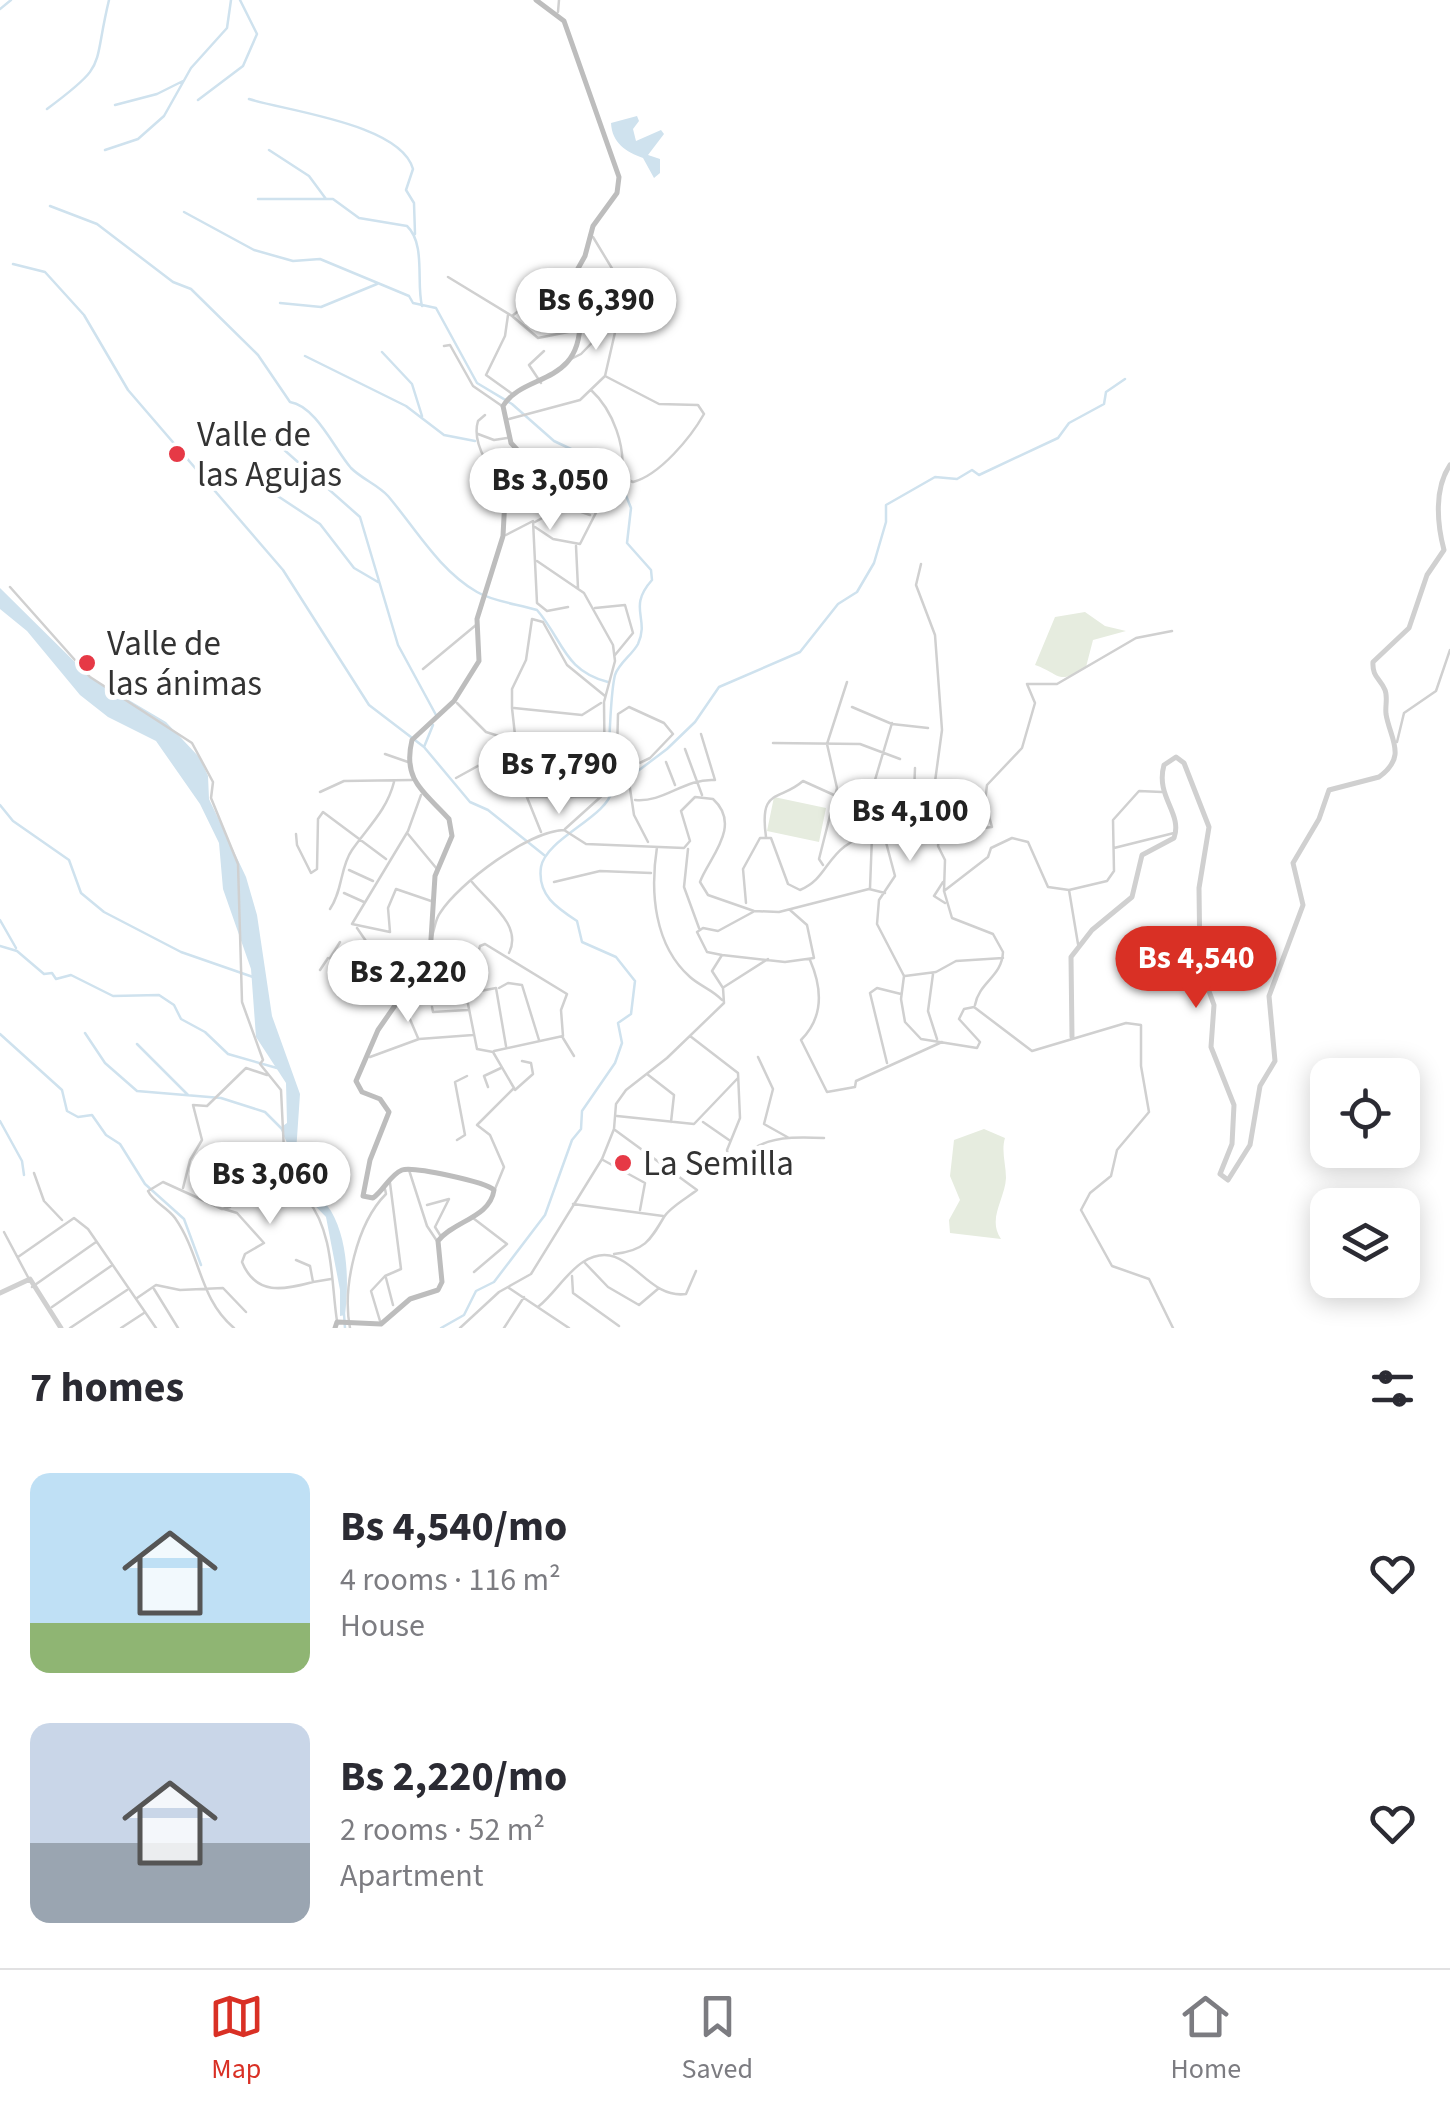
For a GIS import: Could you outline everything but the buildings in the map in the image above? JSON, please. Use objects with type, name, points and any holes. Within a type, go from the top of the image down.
[{"type":"main road","points":[[341,1322],[381,1324],[410,1299],[440,1287],[439,1238],[488,1205],[494,1190],[484,1182],[408,1169],[373,1198],[362,1193],[389,1112],[380,1099],[358,1088],[363,1058],[427,962],[437,870],[452,828],[440,810],[420,796],[412,780],[410,762],[416,734],[454,701],[479,662],[477,624],[504,535],[504,503],[511,491],[532,480],[536,471],[533,462],[508,437],[504,421],[507,401],[541,383],[569,359],[580,316],[571,284],[585,256],[590,232],[615,199],[618,177],[558,14],[536,0]]},
{"type":"street","points":[[558,14],[560,0]]},
{"type":"street","points":[[504,421],[546,406],[569,404],[605,376],[619,315],[619,280],[590,232]]},
{"type":"street","points":[[448,277],[541,339],[578,330]]},
{"type":"street","points":[[510,315],[524,308],[542,279],[566,278]]},
{"type":"street","points":[[507,401],[486,375],[506,336],[510,315]]},
{"type":"street","points":[[569,359],[581,354],[619,315]]},
{"type":"street","points":[[444,346],[450,346],[472,386],[507,401]]},
{"type":"street","points":[[541,383],[529,365],[544,351]]},
{"type":"street","points":[[578,590],[576,545],[614,479],[621,476],[635,482],[652,472],[686,440],[704,412],[698,405],[659,404],[605,376]]},
{"type":"street","points":[[591,390],[611,415],[621,476]]},
{"type":"street","points":[[485,416],[478,420],[476,435],[496,478],[511,491]]},
{"type":"street","points":[[476,435],[494,440],[508,437]]},
{"type":"street","points":[[1397,742],[1386,714],[1386,691],[1372,668],[1376,658],[1409,628],[1427,576],[1444,550],[1438,522],[1440,487],[1450,465]]},
{"type":"street","points":[[532,480],[581,485],[600,504]]},
{"type":"street","points":[[504,535],[534,524],[564,506],[593,516]]},
{"type":"street","points":[[534,524],[546,536],[576,545]]},
{"type":"street","points":[[534,524],[536,602],[547,611],[568,606]]},
{"type":"street","points":[[536,561],[578,590],[594,608],[615,655]]},
{"type":"street","points":[[921,564],[916,585],[936,642],[934,669],[942,730],[934,790],[938,846],[945,860],[944,891],[952,918],[998,938],[1004,958],[998,974],[977,994],[974,1007]]},
{"type":"street","points":[[10,587],[90,677],[166,722],[192,744],[213,782],[211,798],[238,864],[242,1002],[263,1060],[259,1062],[281,1090],[281,1158],[292,1186],[318,1214],[341,1322],[350,1328]]},
{"type":"street","points":[[432,937],[441,911],[471,881],[541,833],[564,830],[602,799],[606,780],[604,699],[615,655],[632,633],[624,604],[594,608]]},
{"type":"street","points":[[541,833],[519,766],[512,708],[512,689],[526,660],[528,629],[535,616],[543,622],[567,665],[604,699]]},
{"type":"street","points":[[423,669],[477,624]]},
{"type":"street","points":[[940,833],[992,827],[986,809],[987,785],[1024,744],[1034,703],[1027,684],[1057,684],[1136,638],[1172,631]]},
{"type":"street","points":[[1072,1037],[1069,967],[1079,946],[1132,898],[1142,855],[1148,848],[1169,842],[1176,833],[1174,817],[1162,792],[1164,765],[1172,757],[1180,759],[1210,827],[1199,888],[1200,958],[1214,1005],[1209,1033],[1212,1054],[1233,1101],[1232,1144],[1220,1174],[1225,1181],[1250,1145],[1260,1086],[1275,1061],[1269,996],[1303,906],[1293,863],[1322,812],[1326,793],[1386,772],[1404,713],[1436,691],[1450,650]]},
{"type":"street","points":[[824,866],[819,858],[835,796],[827,744],[848,682]]},
{"type":"street","points":[[512,708],[582,715],[604,699]]},
{"type":"street","points":[[454,701],[486,732],[517,742]]},
{"type":"street","points":[[606,780],[628,770],[650,758],[673,736],[664,723],[629,706],[618,714],[617,752],[622,772]]},
{"type":"street","points":[[852,707],[892,723],[928,728]]},
{"type":"street","points":[[892,723],[872,790],[883,819],[895,876],[877,906],[877,924],[904,976],[902,1012],[911,1033],[980,1047],[977,1037],[960,1019],[964,1009],[974,1007],[1032,1051],[1126,1023],[1142,1027],[1140,1066],[1149,1112],[1118,1150],[1111,1176],[1090,1193],[1081,1210],[1112,1266],[1148,1279],[1173,1328]]},
{"type":"street","points":[[635,800],[656,798],[696,780],[717,778],[700,734]]},
{"type":"street","points":[[456,778],[496,756],[508,740]]},
{"type":"street","points":[[774,743],[860,744],[900,760]]},
{"type":"street","points":[[685,749],[702,796],[721,807],[722,837],[716,860],[700,882],[708,895],[745,905],[754,912]]},
{"type":"street","points":[[385,754],[410,762]]},
{"type":"street","points":[[519,766],[605,759]]},
{"type":"street","points":[[666,762],[675,787]]},
{"type":"street","points":[[883,819],[914,818],[911,800],[915,768]]},
{"type":"street","points":[[628,770],[634,815],[648,843]]},
{"type":"street","points":[[320,792],[344,781],[412,780]]},
{"type":"street","points":[[766,836],[768,804],[776,792],[803,781],[835,796]]},
{"type":"street","points":[[330,909],[342,892],[352,850],[387,803],[394,782]]},
{"type":"street","points":[[872,790],[923,800]]},
{"type":"street","points":[[944,891],[988,857],[991,848],[1012,838],[1028,842],[1048,888],[1069,890],[1111,878],[1110,826],[1135,794],[1162,792]]},
{"type":"street","points":[[330,958],[337,966],[368,944],[352,920],[406,833],[420,796]]},
{"type":"street","points":[[527,796],[602,799]]},
{"type":"street","points":[[700,929],[684,887],[687,846],[681,811],[688,800],[702,796]]},
{"type":"street","points":[[296,834],[296,845],[311,872],[317,870],[318,819],[323,812],[387,860]]},
{"type":"street","points":[[564,830],[575,841],[586,844],[687,846]]},
{"type":"street","points":[[745,905],[749,895],[743,869],[760,838],[771,838],[792,889],[806,888],[836,850],[884,832]]},
{"type":"street","points":[[406,833],[437,870]]},
{"type":"street","points":[[1112,849],[1176,833]]},
{"type":"street","points":[[869,889],[872,834]]},
{"type":"street","points":[[657,845],[652,891],[666,949],[688,975],[724,1003]]},
{"type":"street","points":[[346,870],[374,882]]},
{"type":"street","points":[[554,882],[600,871],[652,873]]},
{"type":"street","points":[[471,881],[511,929],[514,944],[508,956]]},
{"type":"street","points":[[944,882],[934,896],[947,903]]},
{"type":"street","points":[[357,927],[390,932],[387,916],[396,889],[435,902]]},
{"type":"street","points":[[700,929],[718,931],[754,912],[788,909],[869,889],[885,893]]},
{"type":"street","points":[[1069,890],[1074,941],[1079,946]]},
{"type":"street","points":[[342,892],[365,903]]},
{"type":"street","points":[[700,929],[696,936],[707,952],[810,960],[817,955],[807,925],[788,909]]},
{"type":"street","points":[[320,970],[340,942]]},
{"type":"street","points":[[464,979],[473,972],[482,944],[568,994],[561,1010],[563,1036],[574,1056]]},
{"type":"street","points":[[722,955],[712,971],[723,988],[724,1003]]},
{"type":"street","points":[[723,988],[768,958]]},
{"type":"street","points":[[904,976],[933,972],[956,961],[1004,958]]},
{"type":"street","points":[[810,960],[820,1012],[815,1027],[801,1040],[814,1059],[826,1090],[855,1087],[856,1081],[888,1064],[944,1041]]},
{"type":"street","points":[[933,972],[928,1012],[938,1040]]},
{"type":"street","points":[[497,990],[508,984],[522,985],[539,1041]]},
{"type":"street","points":[[497,990],[492,987],[470,993],[469,1010],[477,1049],[493,1052],[563,1036]]},
{"type":"street","points":[[888,1064],[870,993],[877,988],[902,994]]},
{"type":"street","points":[[497,990],[506,1046]]},
{"type":"street","points":[[460,1328],[507,1286],[531,1274],[602,1159],[614,1129],[620,1098],[724,1003]]},
{"type":"street","points":[[432,1008],[433,1012],[469,1010]]},
{"type":"street","points":[[410,1017],[419,1040]]},
{"type":"street","points":[[363,1058],[419,1040],[475,1035]]},
{"type":"street","points":[[688,1035],[737,1069],[739,1123],[727,1156],[734,1169],[760,1144],[824,1138]]},
{"type":"street","points":[[443,1048],[444,1038]]},
{"type":"street","points":[[493,1052],[514,1091]]},
{"type":"street","points":[[758,1057],[774,1089],[764,1124],[790,1139]]},
{"type":"street","points":[[477,1127],[491,1108],[533,1074],[530,1063],[522,1061]]},
{"type":"street","points":[[183,1190],[190,1160],[202,1140],[192,1105],[207,1106],[246,1068],[270,1075]]},
{"type":"street","points":[[488,1087],[484,1076],[502,1068]]},
{"type":"street","points":[[646,1073],[674,1094],[670,1124]]},
{"type":"street","points":[[457,1140],[464,1138],[464,1129],[455,1086],[457,1079],[468,1076]]},
{"type":"street","points":[[701,1120],[716,1097],[739,1077]]},
{"type":"street","points":[[615,1116],[670,1124],[701,1120],[730,1141]]},
{"type":"street","points":[[464,1129],[477,1127],[490,1135],[504,1168],[494,1190]]},
{"type":"street","points":[[538,1306],[584,1262],[643,1247],[662,1227],[664,1216],[697,1190],[614,1129]]},
{"type":"street","points":[[602,1159],[646,1183],[640,1210]]},
{"type":"street","points":[[408,1169],[427,1226],[439,1238]]},
{"type":"street","points":[[302,1172],[312,1190],[307,1198]]},
{"type":"street","points":[[34,1173],[44,1201],[63,1222]]},
{"type":"street","points":[[234,1328],[212,1308],[197,1258],[175,1218],[148,1194],[149,1188],[160,1182],[236,1214],[264,1244],[245,1254],[242,1262],[254,1282],[278,1290],[333,1279]]},
{"type":"street","points":[[381,1324],[371,1294],[385,1276],[401,1269],[389,1182]]},
{"type":"street","points":[[341,1322],[358,1248],[369,1215],[386,1194],[385,1188]]},
{"type":"street","points":[[427,1205],[449,1199],[435,1227],[439,1238]]},
{"type":"street","points":[[572,1204],[664,1216]]},
{"type":"street","points":[[222,1209],[230,1207]]},
{"type":"street","points":[[472,1218],[507,1244],[474,1272]]},
{"type":"street","points":[[18,1257],[63,1222],[80,1222],[156,1328]]},
{"type":"street","points":[[4,1232],[30,1283],[60,1328]]},
{"type":"street","points":[[0,1293],[30,1283],[96,1242]]},
{"type":"street","points":[[614,1254],[668,1294],[686,1294],[696,1271]]},
{"type":"street","points":[[296,1260],[310,1266],[313,1282]]},
{"type":"street","points":[[584,1262],[608,1287],[639,1305],[659,1288]]},
{"type":"street","points":[[47,1310],[112,1265]]},
{"type":"street","points":[[572,1275],[573,1293],[619,1326]]},
{"type":"street","points":[[385,1276],[392,1306]]},
{"type":"street","points":[[507,1286],[570,1328]]},
{"type":"street","points":[[154,1288],[178,1328]]},
{"type":"street","points":[[136,1298],[154,1288],[227,1290],[246,1312]]},
{"type":"street","points":[[70,1328],[130,1289]]},
{"type":"street","points":[[504,1328],[524,1297]]},
{"type":"street","points":[[121,1328],[145,1312]]},
{"type":"shaded area","points":[[1085,612],[1105,626],[1126,631],[1093,640],[1086,667],[1069,676],[1059,676],[1035,665],[1055,617]]},
{"type":"shaded area","points":[[774,797],[826,808],[819,842],[767,831]]},
{"type":"shaded area","points":[[984,1129],[1005,1138],[1006,1178],[996,1216],[1001,1239],[950,1233],[949,1220],[960,1200],[950,1176],[954,1140]]},
{"type":"water","points":[[637,116],[639,121],[633,129],[636,141],[661,130],[664,134],[648,155],[660,159],[660,173],[654,178],[643,158],[621,146],[612,130],[611,123]]},
{"type":"water","points":[[0,588],[90,677],[166,722],[200,758],[208,776],[209,799],[246,877],[257,915],[272,1016],[300,1094],[295,1167],[331,1211],[341,1235],[347,1275],[345,1315],[340,1316],[340,1290],[326,1217],[293,1183],[289,1147],[280,1128],[287,1123],[286,1083],[256,1037],[251,969],[223,889],[219,843],[200,804],[156,741],[108,717],[80,695],[27,631],[0,609]]},
{"type":"waterway","points":[[0,9],[11,0]]},
{"type":"waterway","points":[[47,109],[95,64],[109,0]]},
{"type":"waterway","points":[[105,150],[138,139],[164,116],[191,68],[227,28],[231,0]]},
{"type":"waterway","points":[[198,100],[243,66],[257,34],[240,0]]},
{"type":"waterway","points":[[115,105],[157,94],[183,81]]},
{"type":"waterway","points":[[249,99],[366,130],[404,154],[413,169],[406,190],[414,203],[415,234]]},
{"type":"waterway","points":[[269,150],[309,176],[326,199]]},
{"type":"waterway","points":[[258,199],[333,199],[359,218],[407,226],[419,253],[422,306]]},
{"type":"waterway","points":[[50,206],[97,224],[173,282],[191,289],[258,355],[290,402],[317,420],[351,468],[388,496],[451,572],[484,595],[537,610],[573,662],[593,677],[608,682]]},
{"type":"waterway","points":[[184,212],[254,250],[293,261],[320,259],[409,296],[413,303],[436,308],[477,383],[512,404],[554,441],[605,465],[621,483],[631,508],[627,543],[651,570],[652,580],[641,598],[641,635],[614,682],[609,751],[612,790],[600,809],[545,856],[541,867],[545,893],[577,921],[582,942],[616,957],[635,981],[631,1014],[618,1023],[622,1043],[615,1063],[582,1111],[581,1129],[572,1140],[545,1215],[494,1282],[476,1291],[464,1315],[441,1328]]},
{"type":"waterway","points":[[13,264],[45,272],[84,315],[128,390],[283,570],[369,705],[424,747],[470,802],[488,810],[544,855]]},
{"type":"waterway","points":[[280,303],[321,307],[377,284]]},
{"type":"waterway","points":[[382,352],[412,384],[422,416]]},
{"type":"waterway","points":[[305,356],[406,406],[444,435],[475,441]]},
{"type":"waterway","points":[[614,789],[695,722],[719,687],[800,652],[838,604],[857,592],[874,563],[886,522],[886,505],[935,477],[957,479],[972,470],[979,475],[1058,438],[1069,423],[1104,404],[1106,392],[1125,379]]},
{"type":"waterway","points":[[216,430],[273,440],[360,517],[398,645],[436,715]]},
{"type":"waterway","points":[[258,483],[320,524],[354,568],[378,582]]},
{"type":"waterway","points":[[424,747],[433,725]]},
{"type":"waterway","points":[[0,805],[13,821],[69,860],[81,893],[104,912],[181,952],[253,977]]},
{"type":"waterway","points":[[0,920],[16,948]]},
{"type":"waterway","points":[[0,946],[17,951],[56,979],[71,975],[113,996],[159,995],[174,1005],[181,1019],[205,1032],[228,1054],[277,1068]]},
{"type":"waterway","points":[[85,1033],[105,1063],[137,1091],[221,1098],[265,1112],[281,1128]]},
{"type":"waterway","points":[[0,1034],[62,1090],[67,1111],[78,1117],[92,1115],[106,1135],[120,1144],[145,1184],[184,1219],[201,1265]]},
{"type":"waterway","points":[[137,1044],[188,1095]]},
{"type":"waterway","points":[[0,1121],[22,1161],[24,1175]]},
{"type":"waterway","points":[[344,1314],[345,1328]]},
{"type":"place","name":"Valle de las Agujas","points":[[177,454]]},
{"type":"place","name":"Valle de las ánimas","points":[[87,663]]},
{"type":"place","name":"La Semilla","points":[[623,1163]]}]
